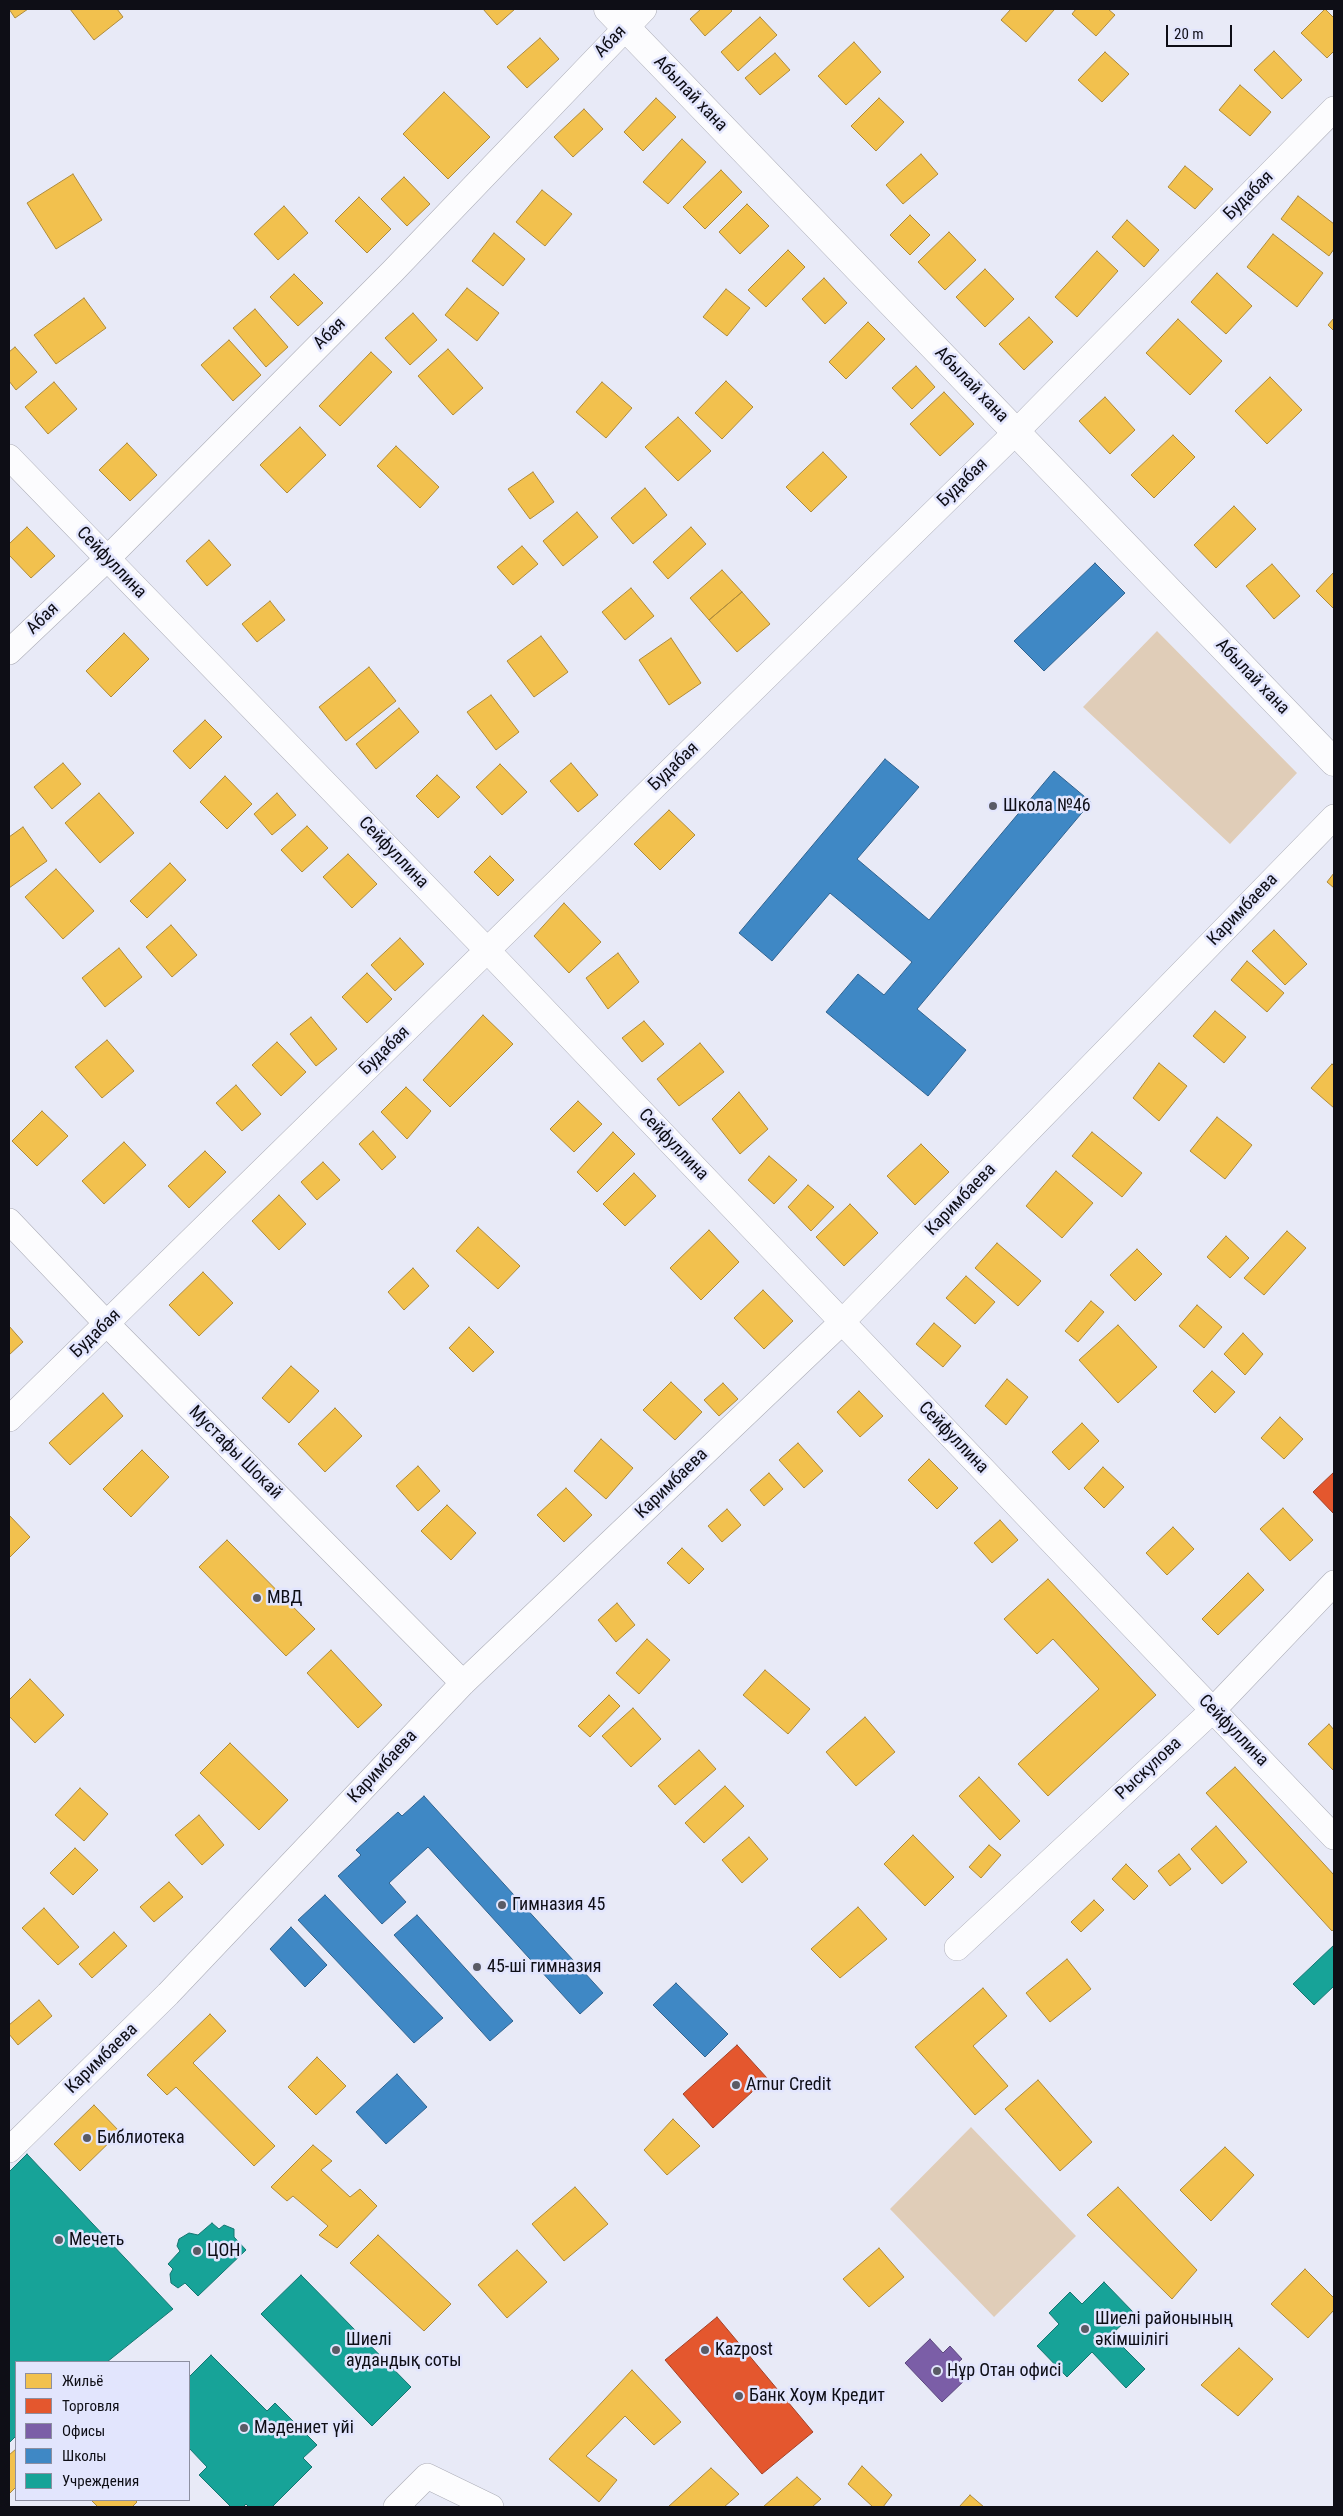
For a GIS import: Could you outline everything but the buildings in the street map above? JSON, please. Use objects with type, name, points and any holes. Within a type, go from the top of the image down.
[{"type":"main road","name":"Абылай хана","points":[[626,15],[1016,432],[1334,762]]},
{"type":"street","name":"Абая","points":[[9,652],[107,558],[392,270],[626,15]]},
{"type":"street","name":"Будабая","points":[[9,1419],[1016,432],[1334,109]]},
{"type":"street","name":"Сейфуллина","points":[[9,458],[487,950],[1334,1837]]},
{"type":"street","name":"Каримбаева","points":[[9,2150],[168,1994],[463,1683],[842,1322],[1334,816]]},
{"type":"street","name":"Мустафы Шокай","points":[[9,1221],[107,1324],[463,1683]]},
{"type":"street","name":"Рыскулова","points":[[957,1948],[1212,1710],[1334,1583]]},
{"type":"street","points":[[396,2507],[427,2476],[492,2507]]},
{"type":"shaded area","points":[[1157,631],[1297,773],[1230,844],[1083,707]]},
{"type":"shaded area","points":[[971,2127],[1076,2236],[994,2317],[890,2209]]},
{"type":"place","name":"Школа №46","points":[[993,806]]},
{"type":"place","name":"МВД","points":[[257,1598]]},
{"type":"place","name":"Гимназия 45","points":[[502,1905]]},
{"type":"place","name":"45-ші гимназия","points":[[477,1967]]},
{"type":"place","name":"Arnur Credit","points":[[736,2085]]},
{"type":"place","name":"Библиотека","points":[[87,2138]]},
{"type":"place","name":"Мечеть","points":[[59,2240]]},
{"type":"place","name":"ЦОН","points":[[197,2251]]},
{"type":"place","name":"Шиелі районының әкімшілігі","points":[[1085,2329]]},
{"type":"place","name":"Шиелі аудандық соты","points":[[336,2350]]},
{"type":"place","name":"Kazpost","points":[[705,2350]]},
{"type":"place","name":"Нұр Отан офисі","points":[[937,2371]]},
{"type":"place","name":"Банк Хоум Кредит","points":[[739,2396]]},
{"type":"place","name":"Мәдениет үйі","points":[[244,2428]]}]
